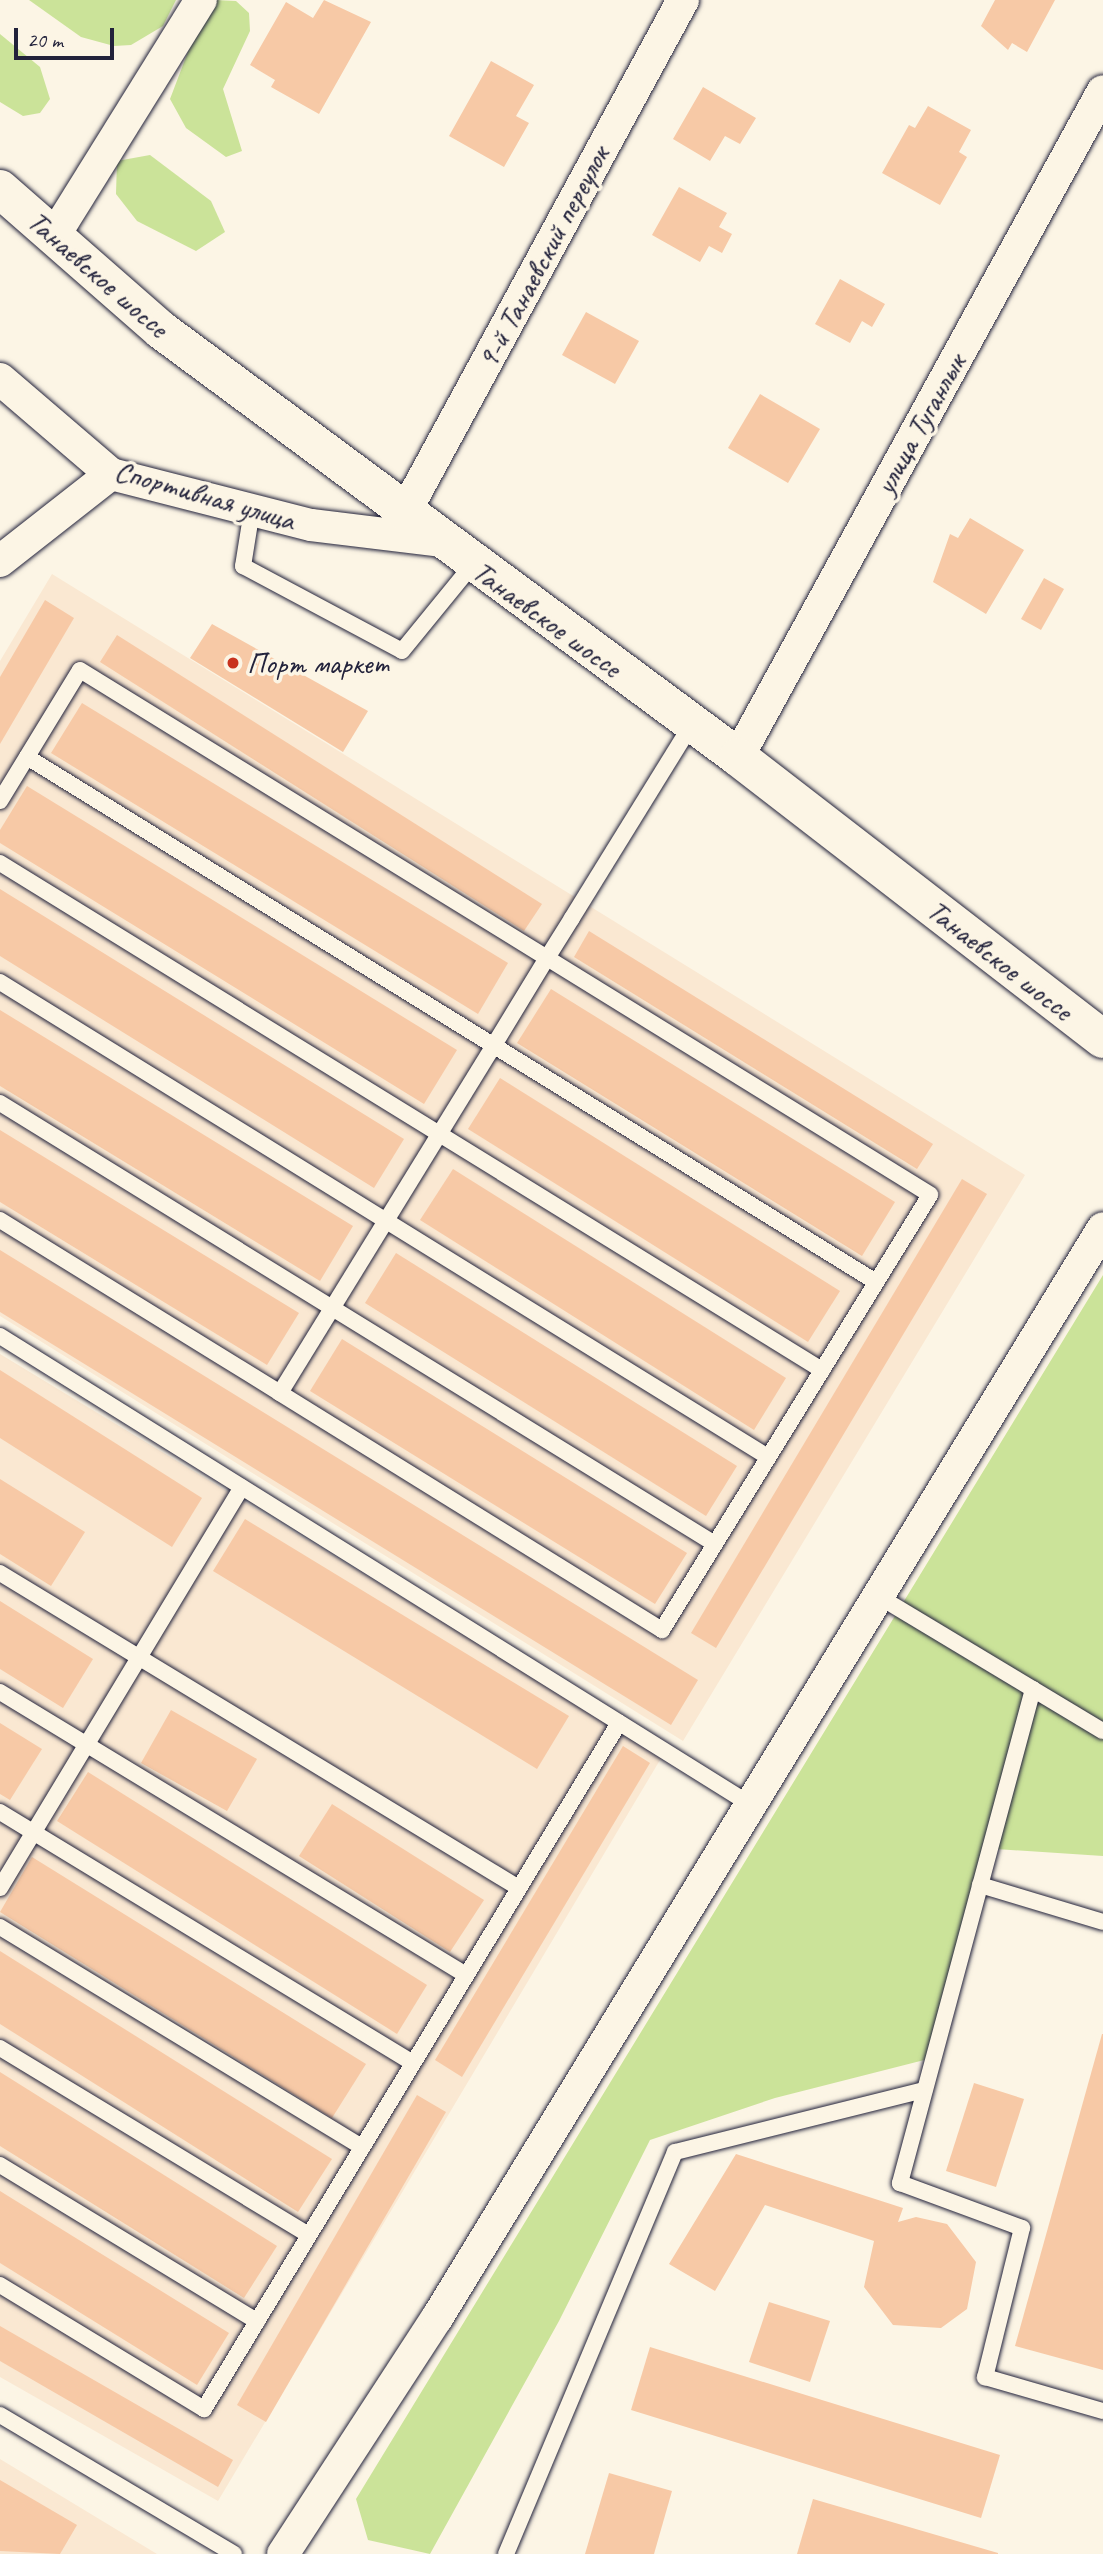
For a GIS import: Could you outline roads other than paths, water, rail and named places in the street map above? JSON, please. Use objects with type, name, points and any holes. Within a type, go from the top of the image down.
[{"type":"street","points":[[54,236],[201,0]]},
{"type":"street","name":"9-й Танаевский переулок","points":[[404,514],[683,0]]},
{"type":"street","name":"улица Туганлык","points":[[738,757],[1103,91]]},
{"type":"street","name":"Танаевское шоссе","points":[[0,188],[161,330],[404,514],[738,757],[1103,1039]]},
{"type":"street","name":"Спортивная улица","points":[[0,379],[111,474],[311,525],[441,541]]},
{"type":"street","points":[[0,561],[111,474]]},
{"type":"street","points":[[283,2554],[437,2318],[1103,1228]]},
{"type":"lane","points":[[252,510],[243,566],[402,652],[473,564]]},
{"type":"lane","points":[[0,801],[80,670],[930,1195],[662,1630],[0,1220]]},
{"type":"lane","points":[[280,1393],[692,724]]},
{"type":"lane","points":[[27,757],[876,1282]]},
{"type":"lane","points":[[0,863],[822,1370]]},
{"type":"lane","points":[[0,982],[768,1457]]},
{"type":"lane","points":[[0,1102],[715,1544]]},
{"type":"lane","points":[[0,1336],[751,1805]]},
{"type":"lane","points":[[0,1888],[242,1487]]},
{"type":"lane","points":[[0,1573],[519,1888]]},
{"type":"lane","points":[[878,1596],[1103,1731]]},
{"type":"lane","points":[[1033,1689],[900,2183],[1022,2228],[985,2377],[1103,2411]]},
{"type":"lane","points":[[0,1692],[466,1975]]},
{"type":"lane","points":[[0,2286],[204,2409],[619,1723]]},
{"type":"lane","points":[[0,1812],[413,2063]]},
{"type":"lane","points":[[980,1885],[1103,1922]]},
{"type":"lane","points":[[0,1927],[362,2147]]},
{"type":"lane","points":[[0,2048],[309,2235]]},
{"type":"lane","points":[[506,2554],[675,2152],[924,2090]]},
{"type":"lane","points":[[0,2165],[257,2321]]},
{"type":"lane","points":[[0,2415],[234,2554]]},
{"type":"place","name":"Порт маркет","points":[[233,663]]}]
